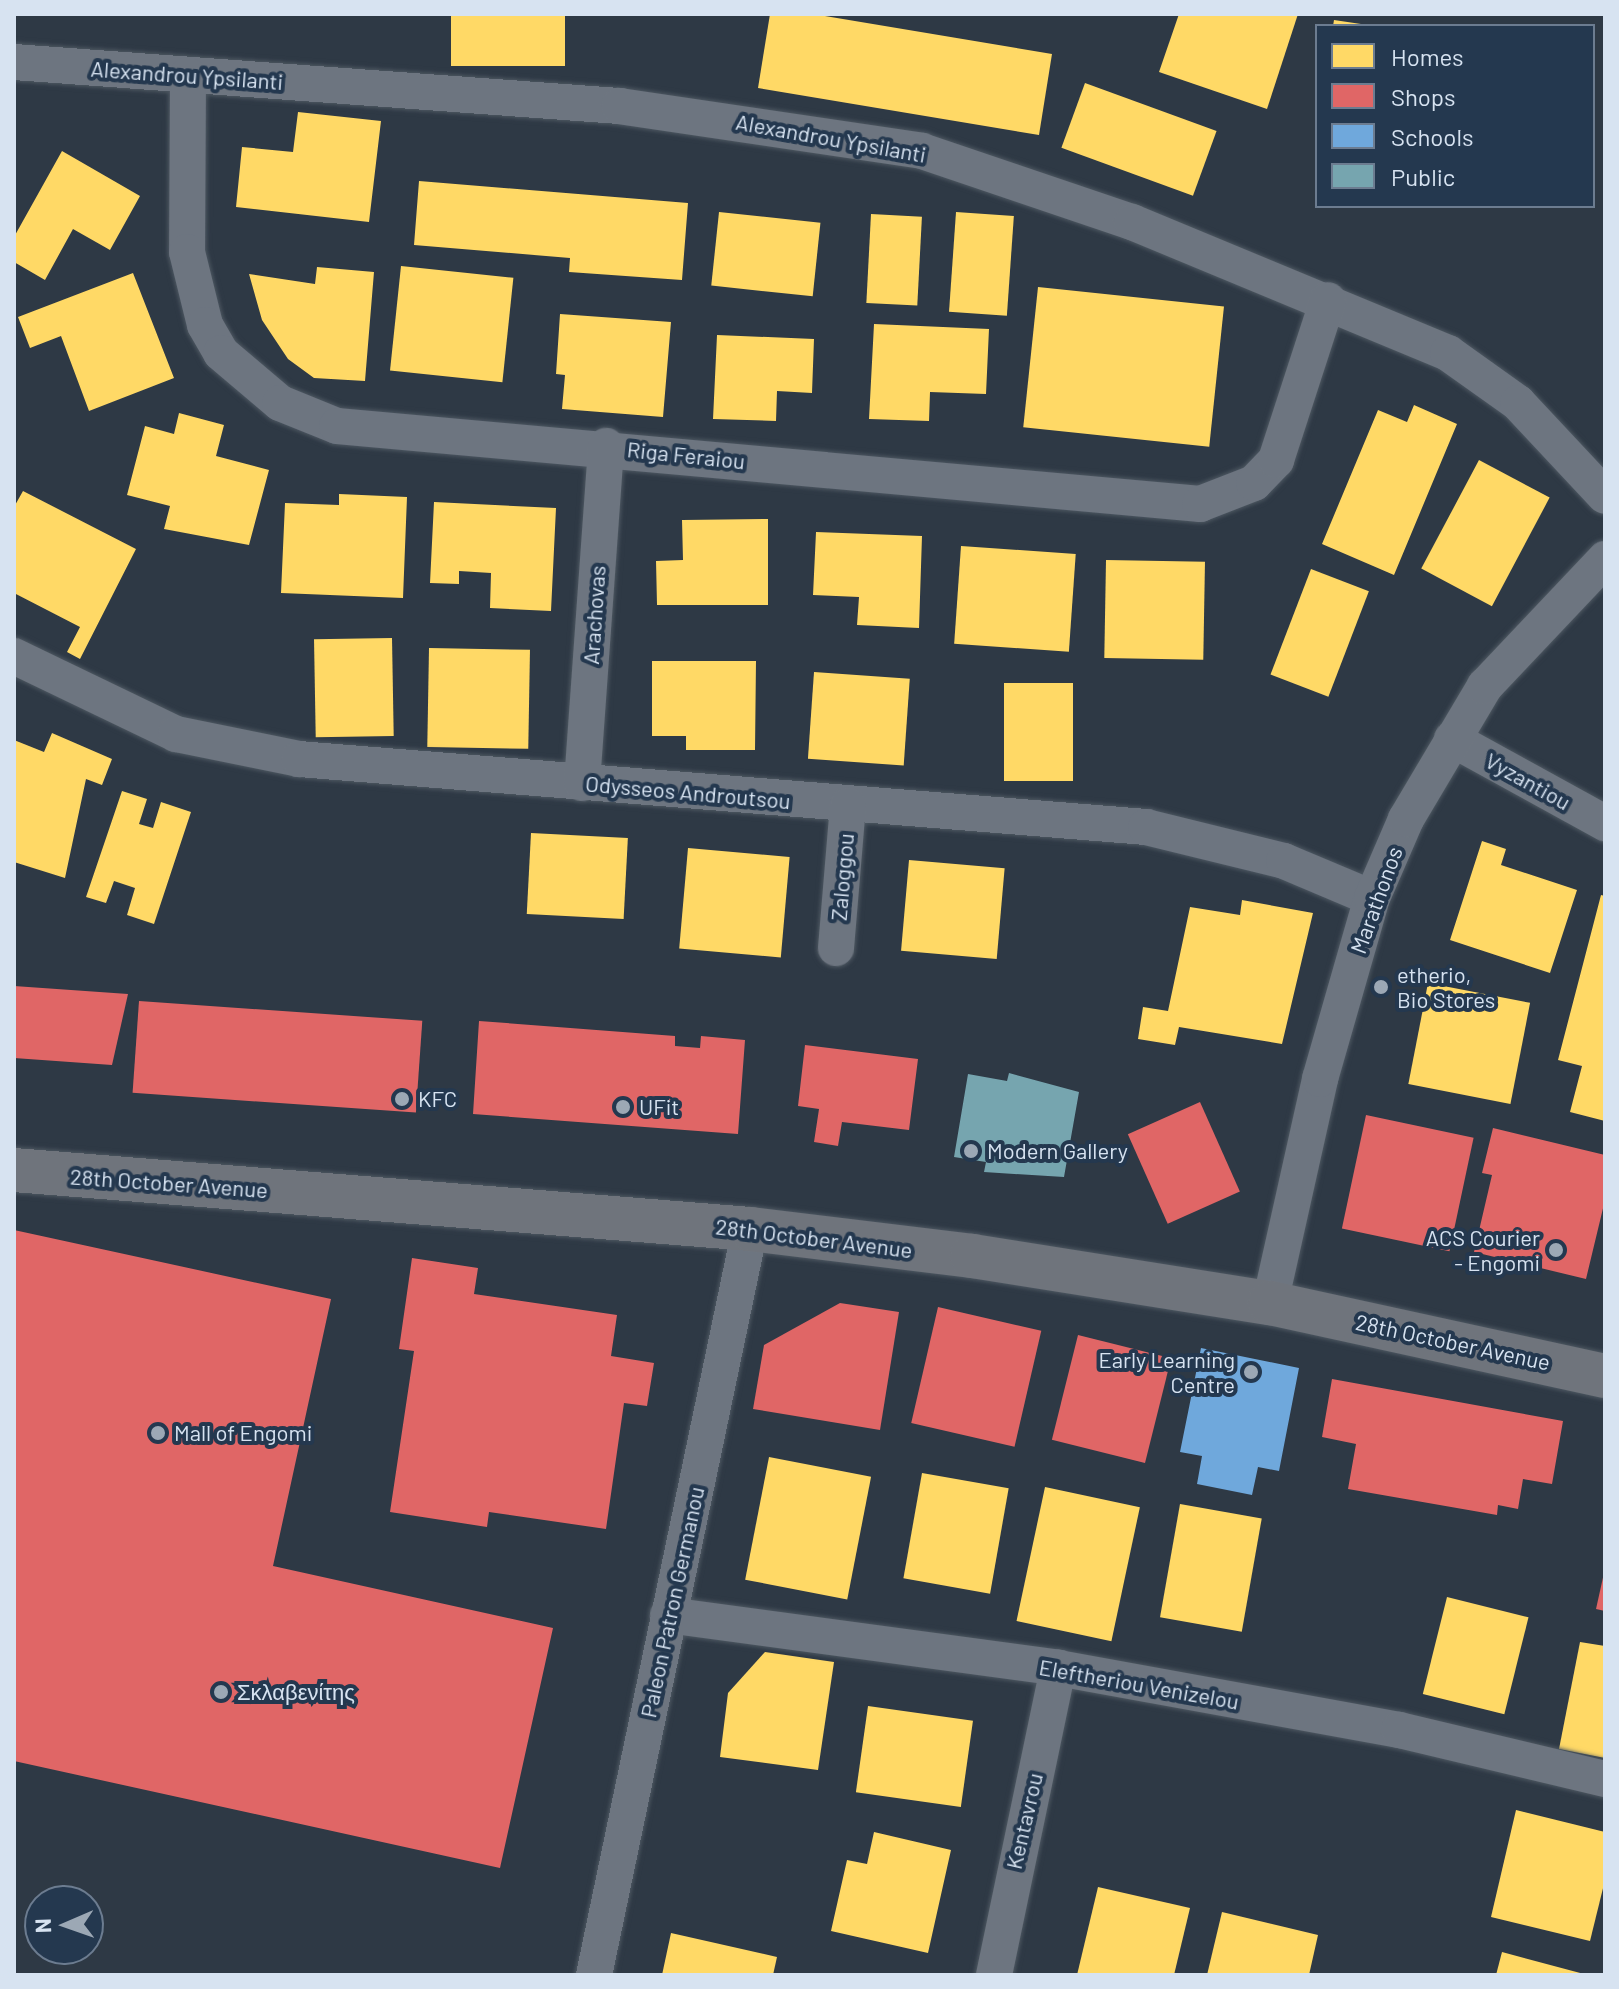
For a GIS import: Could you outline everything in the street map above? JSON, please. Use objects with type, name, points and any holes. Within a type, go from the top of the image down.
[{"type":"main road","name":"28th October Avenue","points":[[14,1170],[750,1229],[1270,1303],[1605,1376]]},
{"type":"street","name":"Alexandrou Ypsilanti","points":[[14,62],[619,106],[922,151],[1132,222],[1328,300],[1448,353],[1518,403],[1605,496]]},
{"type":"street","name":"Riga Feraiou","points":[[188,75],[193,291],[221,353],[290,409],[337,426],[606,446],[1200,504],[1254,483],[1276,460],[1328,300]]},
{"type":"street","name":"Arachovas","points":[[582,783],[606,446]]},
{"type":"street","name":"Marathonos","points":[[1270,1303],[1320,1079],[1372,898],[1452,739],[1526,635],[1605,559]]},
{"type":"street","name":"Odysseos Androutsou","points":[[14,656],[176,734],[299,759],[1161,830],[1284,861],[1372,898]]},
{"type":"street","name":"Vyzantiou","points":[[1452,739],[1605,823]]},
{"type":"street","name":"Zaloggou","points":[[836,948],[848,806]]},
{"type":"street","name":"Paleon Patron Germanou","points":[[594,1975],[750,1229]]},
{"type":"street","name":"Eleftheriou Venizelou","points":[[668,1615],[1058,1668],[1399,1730],[1605,1779]]},
{"type":"street","name":"Kentavrou","points":[[994,1975],[1058,1668]]},
{"type":"building: Homes","points":[[451,14],[565,14],[565,66],[451,66]]},
{"type":"building: Homes","points":[[770,14],[813,14],[1052,54],[1039,135],[758,88]]},
{"type":"building: Homes","points":[[1179,14],[1298,14],[1267,109],[1159,72]]},
{"type":"building: Homes","points":[[1334,20],[1361,24],[1333,24]]},
{"type":"building: Homes","points":[[1085,83],[1217,131],[1193,196],[1061,148]]},
{"type":"building: Homes","points":[[298,112],[381,121],[369,222],[236,207],[242,147],[293,152]]},
{"type":"building: Homes","points":[[62,151],[140,196],[110,250],[73,229],[45,280],[14,262],[14,237]]},
{"type":"building: Homes","points":[[419,181],[688,203],[682,280],[569,272],[570,258],[414,245]]},
{"type":"building: Homes","points":[[719,212],[820,223],[813,296],[711,286]]},
{"type":"building: Homes","points":[[956,212],[1014,216],[1007,316],[949,312]]},
{"type":"building: Homes","points":[[871,214],[922,217],[917,306],[866,303]]},
{"type":"building: Homes","points":[[401,266],[513,278],[502,382],[390,370]]},
{"type":"building: Homes","points":[[317,267],[374,272],[365,381],[314,378],[288,359],[262,320],[249,274],[315,284]]},
{"type":"building: Homes","points":[[133,273],[174,378],[89,411],[61,336],[30,348],[18,317]]},
{"type":"building: Homes","points":[[1038,287],[1224,307],[1209,447],[1023,427]]},
{"type":"building: Homes","points":[[560,314],[671,322],[663,417],[562,409],[565,375],[556,374]]},
{"type":"building: Homes","points":[[874,324],[989,329],[986,394],[930,392],[929,421],[869,419]]},
{"type":"building: Homes","points":[[717,335],[814,339],[812,393],[777,391],[776,421],[713,419]]},
{"type":"building: Homes","points":[[1414,405],[1457,424],[1394,575],[1322,544],[1378,410],[1407,422]]},
{"type":"building: Homes","points":[[179,413],[224,425],[216,456],[269,470],[249,545],[164,529],[170,506],[127,495],[145,426],[174,434]]},
{"type":"building: Homes","points":[[1479,460],[1550,498],[1492,606],[1421,569]]},
{"type":"building: Homes","points":[[23,491],[136,549],[80,659],[67,652],[80,627],[14,593],[14,507]]},
{"type":"building: Homes","points":[[339,494],[407,497],[403,598],[281,593],[285,503],[339,505]]},
{"type":"building: Homes","points":[[434,502],[556,508],[551,611],[490,608],[491,573],[459,571],[459,584],[430,583]]},
{"type":"building: Homes","points":[[768,519],[768,605],[657,605],[656,561],[683,560],[682,520]]},
{"type":"building: Homes","points":[[816,532],[922,536],[919,628],[857,625],[859,597],[813,595]]},
{"type":"building: Homes","points":[[961,546],[1076,554],[1069,652],[954,644]]},
{"type":"building: Homes","points":[[1106,560],[1205,562],[1203,660],[1104,658]]},
{"type":"building: Homes","points":[[1311,569],[1369,591],[1328,697],[1271,674]]},
{"type":"building: Homes","points":[[392,638],[394,736],[316,737],[314,639]]},
{"type":"building: Homes","points":[[429,648],[530,650],[528,749],[427,747]]},
{"type":"building: Homes","points":[[652,661],[756,661],[755,750],[686,750],[686,736],[652,736]]},
{"type":"building: Homes","points":[[814,672],[910,679],[904,765],[808,759]]},
{"type":"building: Homes","points":[[1004,683],[1073,683],[1073,781],[1004,781]]},
{"type":"building: Homes","points":[[52,733],[112,759],[102,785],[86,779],[65,878],[14,862],[14,740],[44,752]]},
{"type":"building: Homes","points":[[122,791],[147,799],[139,824],[153,828],[161,802],[191,812],[154,924],[127,915],[135,888],[114,881],[106,903],[86,897]]},
{"type":"building: Homes","points":[[531,833],[628,838],[624,919],[527,914]]},
{"type":"building: Homes","points":[[1482,841],[1506,849],[1501,865],[1577,890],[1550,973],[1450,940]]},
{"type":"building: Homes","points":[[688,848],[790,857],[781,958],[679,949]]},
{"type":"building: Homes","points":[[909,860],[1005,868],[997,959],[901,951]]},
{"type":"building: Homes","points":[[1601,895],[1605,896],[1605,1121],[1570,1112],[1582,1066],[1558,1060]]},
{"type":"building: Homes","points":[[1242,900],[1313,913],[1282,1044],[1179,1027],[1175,1045],[1138,1039],[1143,1007],[1168,1011],[1190,907],[1240,915]]},
{"type":"building: Homes","points":[[1428,983],[1530,1003],[1510,1104],[1408,1084]]},
{"type":"building: Homes","points":[[769,1457],[871,1477],[847,1600],[745,1580]]},
{"type":"building: Homes","points":[[922,1473],[1009,1488],[990,1594],[903,1578]]},
{"type":"building: Homes","points":[[1045,1487],[1140,1507],[1111,1641],[1017,1621]]},
{"type":"building: Homes","points":[[1180,1504],[1262,1518],[1242,1632],[1160,1617]]},
{"type":"building: Homes","points":[[1447,1597],[1529,1617],[1504,1714],[1423,1694]]},
{"type":"building: Homes","points":[[1580,1642],[1605,1646],[1605,1758],[1559,1749]]},
{"type":"building: Homes","points":[[765,1652],[834,1662],[818,1770],[720,1757],[728,1693]]},
{"type":"building: Homes","points":[[868,1706],[973,1721],[961,1807],[856,1792]]},
{"type":"building: Homes","points":[[1516,1810],[1605,1832],[1605,1880],[1590,1941],[1491,1917]]},
{"type":"building: Homes","points":[[874,1832],[951,1850],[928,1953],[831,1931],[847,1860],[867,1864]]},
{"type":"building: Homes","points":[[1098,1887],[1190,1908],[1174,1975],[1077,1975]]},
{"type":"building: Homes","points":[[1222,1912],[1318,1935],[1309,1975],[1207,1975]]},
{"type":"building: Homes","points":[[671,1933],[777,1957],[773,1975],[662,1975]]},
{"type":"building: Homes","points":[[1502,1952],[1584,1974],[1584,1975],[1496,1975]]},
{"type":"building: Shops","points":[[14,986],[128,994],[112,1065],[14,1058]]},
{"type":"building: Shops","points":[[139,1001],[422,1021],[416,1113],[133,1093]]},
{"type":"building: Shops","points":[[479,1021],[675,1036],[675,1046],[700,1048],[701,1036],[745,1040],[738,1134],[473,1114]]},
{"type":"building: Shops","points":[[805,1045],[918,1059],[909,1130],[842,1122],[838,1146],[814,1142],[819,1109],[798,1106]]},
{"type":"building: Shops","points":[[1200,1102],[1240,1192],[1168,1224],[1128,1134]]},
{"type":"building: Shops","points":[[1366,1115],[1474,1138],[1449,1251],[1342,1228]]},
{"type":"building: Shops","points":[[1493,1128],[1605,1155],[1605,1200],[1586,1279],[1474,1252],[1492,1175],[1482,1173]]},
{"type":"building: Shops","name":"Mall of Engomi","points":[[14,1230],[331,1299],[273,1566],[553,1628],[500,1868],[14,1761]]},
{"type":"building: Shops","points":[[412,1258],[478,1268],[474,1294],[617,1315],[611,1356],[654,1363],[647,1406],[624,1403],[606,1529],[489,1512],[487,1527],[390,1512],[414,1351],[399,1349]]},
{"type":"building: Shops","points":[[840,1303],[899,1312],[880,1430],[753,1409],[764,1345]]},
{"type":"building: Shops","points":[[938,1307],[1041,1331],[1015,1447],[911,1423]]},
{"type":"building: Shops","points":[[1078,1335],[1171,1358],[1145,1463],[1052,1440]]},
{"type":"building: Shops","points":[[1332,1379],[1563,1421],[1552,1484],[1523,1479],[1518,1509],[1498,1505],[1497,1515],[1348,1489],[1356,1444],[1322,1437]]},
{"type":"building: Shops","points":[[1605,1573],[1605,1611],[1596,1609]]},
{"type":"building: Schools","points":[[1201,1348],[1299,1368],[1279,1471],[1258,1467],[1252,1495],[1197,1484],[1202,1456],[1180,1452]]},
{"type":"building: Public","points":[[1009,1073],[1079,1092],[1064,1177],[984,1172],[986,1162],[954,1157],[968,1074],[1007,1081]]},
{"type":"place","name":"etherio, Bio Stores","points":[[1381,987]]},
{"type":"place","name":"KFC","points":[[402,1099]]},
{"type":"place","name":"UFit","points":[[623,1107]]},
{"type":"place","name":"Modern Gallery","points":[[971,1151]]},
{"type":"place","name":"ACS Courier - Engomi","points":[[1556,1250]]},
{"type":"place","name":"Early Learning Centre","points":[[1251,1372]]},
{"type":"place","name":"Mall of Engomi","points":[[158,1433]]},
{"type":"place","name":"Σκλαβενίτης","points":[[221,1692]]}]
